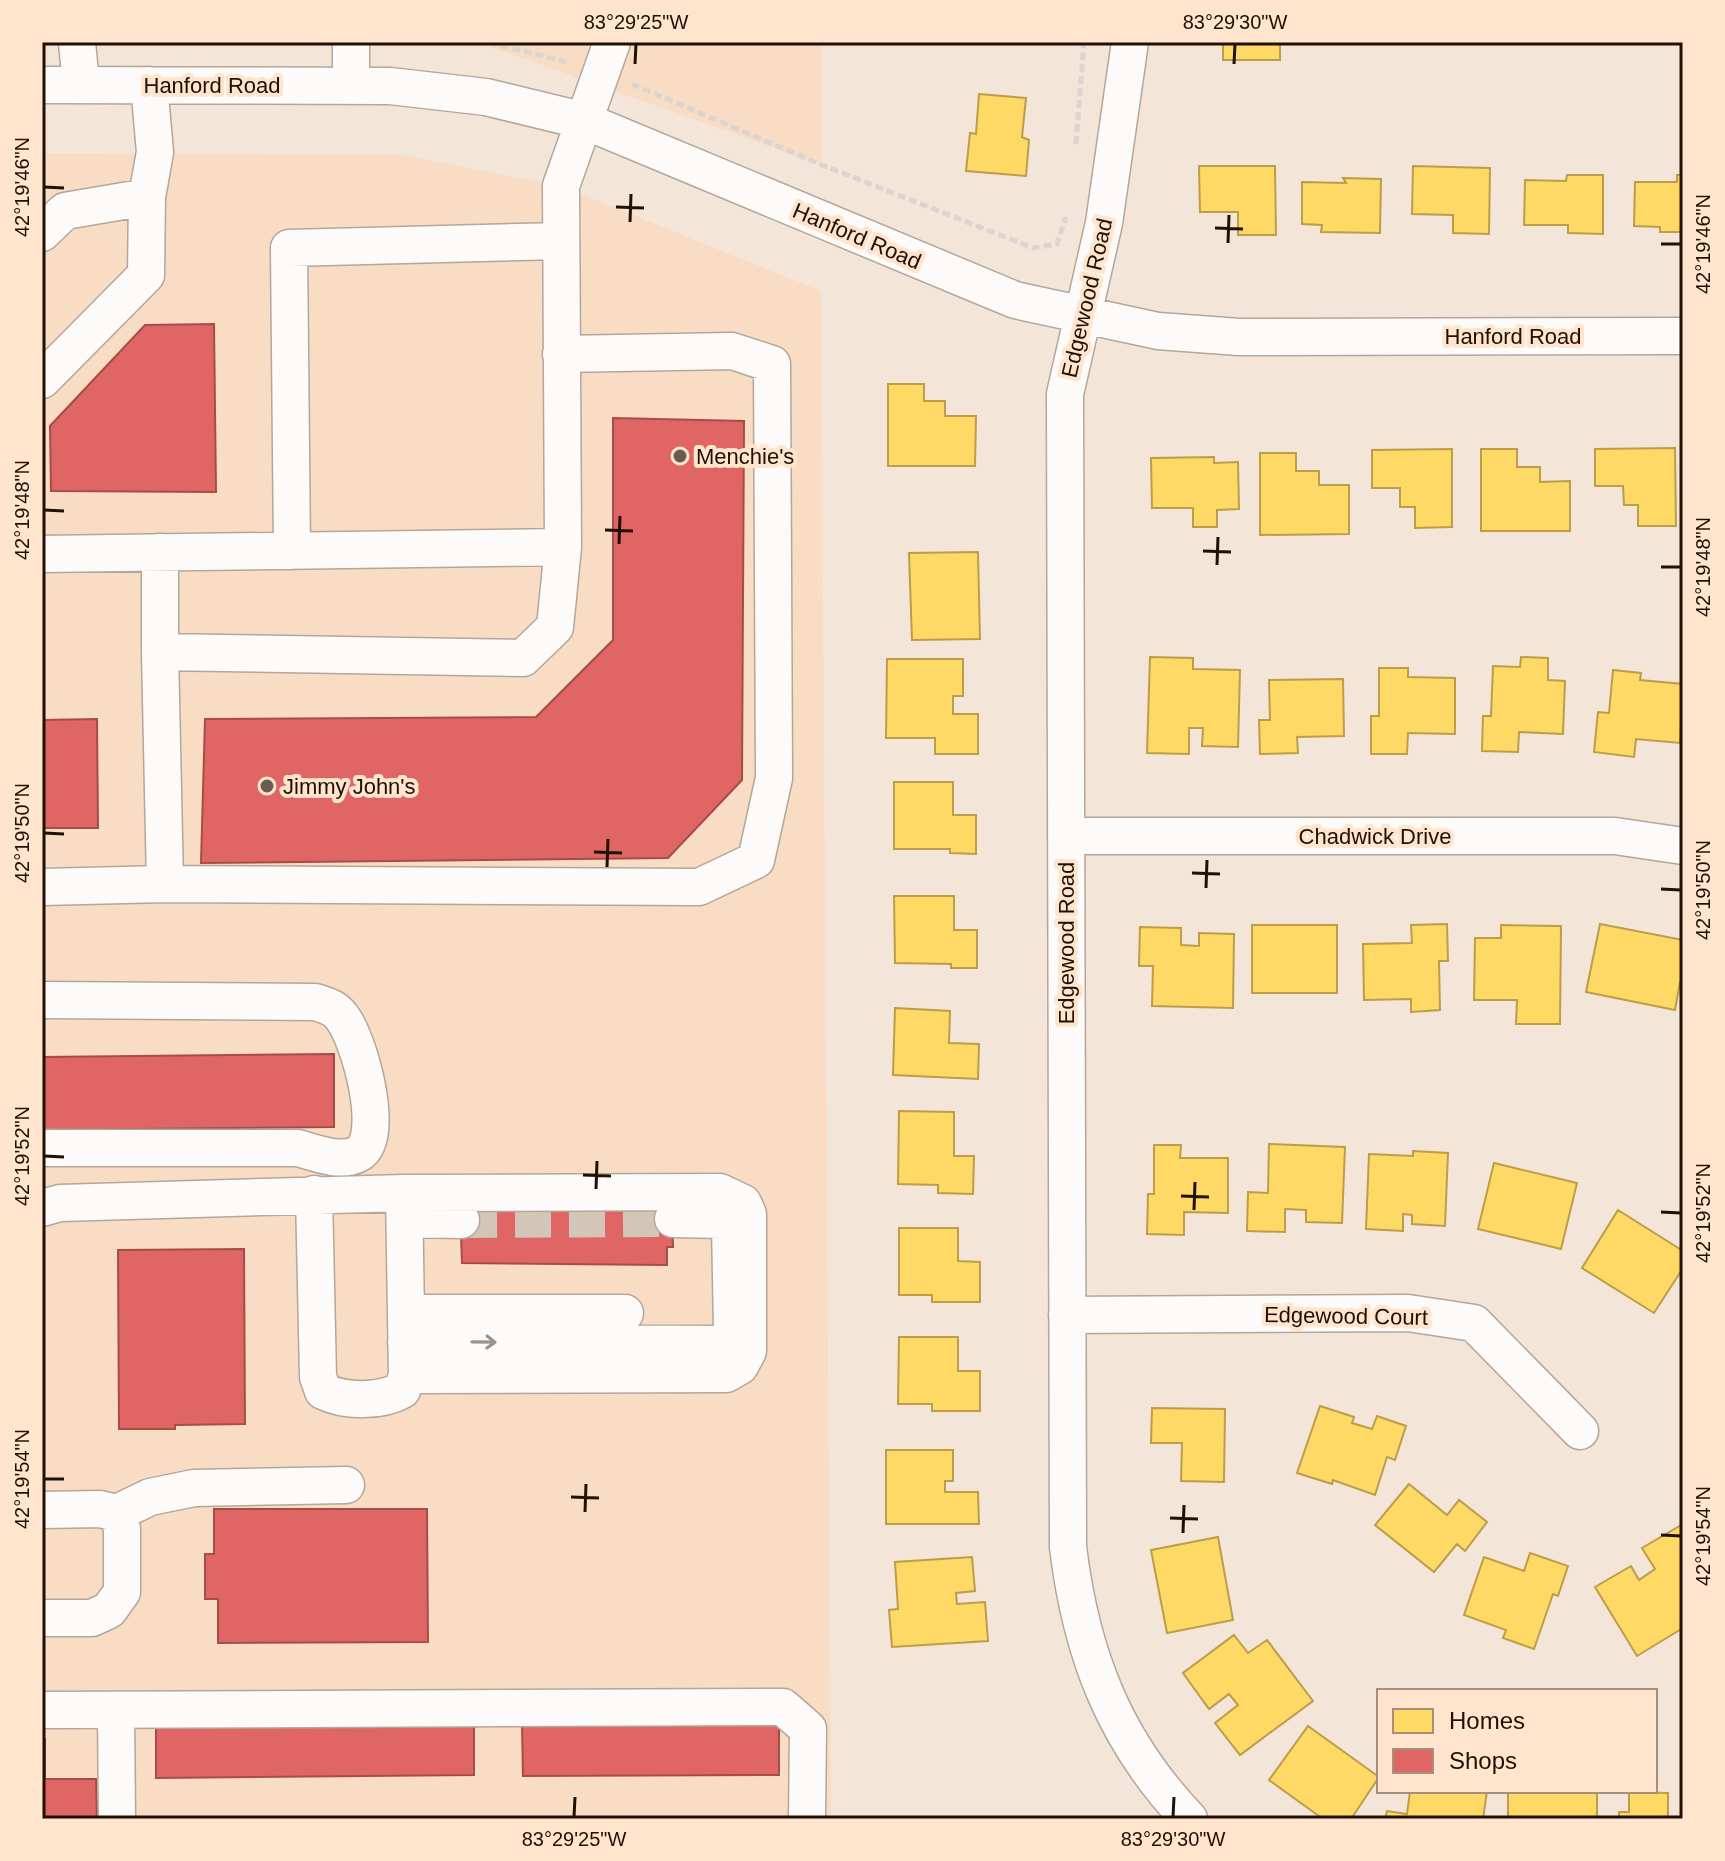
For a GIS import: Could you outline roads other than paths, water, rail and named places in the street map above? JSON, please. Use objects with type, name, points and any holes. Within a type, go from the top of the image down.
[{"type":"street","points":[[77,42],[81,85]]},
{"type":"street","points":[[351,42],[351,85]]},
{"type":"street","name":"Edgewood Road","points":[[1130,42],[1104,223],[1065,394],[1068,1547],[1075,1600],[1088,1652],[1113,1713],[1148,1770],[1189,1819]]},
{"type":"street","points":[[160,652],[523,658],[555,627],[563,547],[561,186],[607,56]]},
{"type":"street","name":"Hanford Road","points":[[42,85],[390,86],[486,97],[585,121],[1015,300],[1158,331],[1239,337],[1683,336]]},
{"type":"street","points":[[42,380],[146,275],[147,197],[155,152],[149,85]]},
{"type":"street","points":[[42,233],[65,211],[147,197]]},
{"type":"street","points":[[292,551],[289,248],[561,241]]},
{"type":"street","points":[[42,887],[165,884],[699,887],[756,860],[774,778],[772,364],[732,351],[561,354]]},
{"type":"street","points":[[42,554],[563,547]]},
{"type":"street","points":[[160,552],[165,884]]},
{"type":"street","name":"Chadwick Drive","points":[[1066,836],[1615,836],[1683,846]]},
{"type":"street","points":[[42,1000],[315,1002],[330,1006],[341,1015],[359,1050],[371,1133],[360,1153],[348,1157],[324,1156],[298,1148],[42,1148]]},
{"type":"street","points":[[404,1206],[720,1192],[743,1203],[748,1214],[748,1351],[740,1366],[726,1374],[700,1376],[406,1343]]},
{"type":"street","points":[[314,1194],[318,1377],[323,1391],[337,1398],[390,1397],[402,1390],[406,1343],[404,1206]]},
{"type":"street","points":[[42,1208],[60,1203],[314,1194],[404,1206],[461,1220]]},
{"type":"street","points":[[406,1343],[721,1344],[732,1330],[730,1224],[725,1220],[673,1219]]},
{"type":"street","points":[[406,1343],[625,1313]]},
{"type":"street","name":"Edgewood Court","points":[[1067,1315],[1408,1313],[1474,1323],[1580,1431]]},
{"type":"street","points":[[42,1510],[100,1509],[117,1513],[150,1497],[194,1488],[346,1485]]},
{"type":"street","points":[[42,1618],[92,1618],[109,1610],[122,1592],[122,1529],[117,1513]]},
{"type":"street","points":[[42,1710],[783,1707],[808,1729],[807,1819]]},
{"type":"street","points":[[116,1710],[117,1819]]},
{"type":"tunnel","points":[[461,1220],[673,1219]]},
{"type":"place","name":"Menchie's","points":[[680,456]]},
{"type":"place","name":"Jimmy John's","points":[[267,786]]}]
